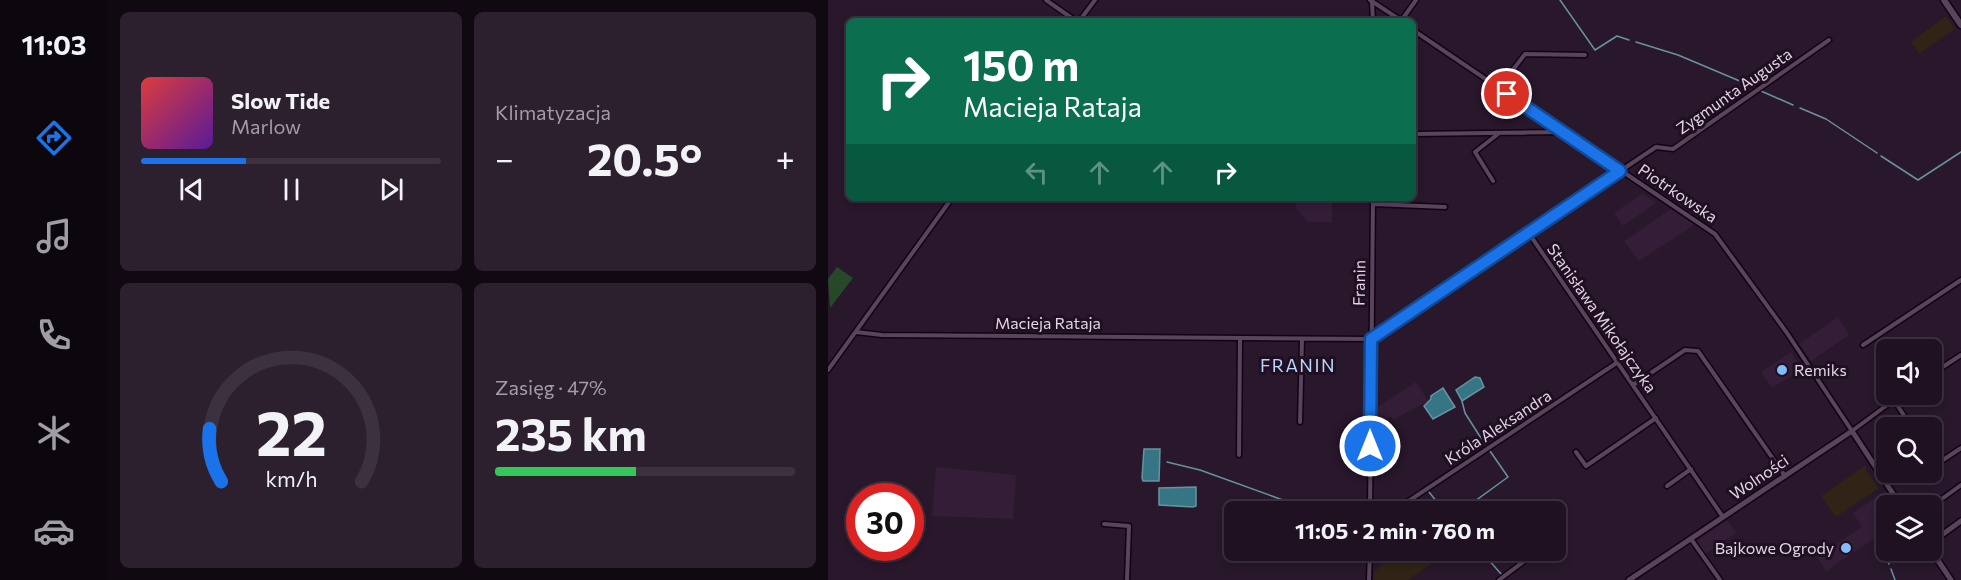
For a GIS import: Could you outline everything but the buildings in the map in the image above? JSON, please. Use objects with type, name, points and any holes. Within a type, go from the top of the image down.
[{"type":"main road","points":[[1944,0],[1961,25]]},
{"type":"street","points":[[1046,0],[1074,18]]},
{"type":"street","points":[[1081,18],[1095,0]]},
{"type":"street","points":[[1403,18],[1416,0]]},
{"type":"street","points":[[1371,1],[1396,18]]},
{"type":"street","points":[[1371,1],[1374,18]]},
{"type":"street","name":"Piotrkowska","points":[[1416,32],[1719,238],[1792,339],[1894,495]]},
{"type":"street","name":"Zygmunta Augusta","points":[[1620,171],[1656,147],[1673,149],[1829,40]]},
{"type":"street","points":[[1488,82],[1509,75],[1525,54],[1585,55]]},
{"type":"street","points":[[1416,134],[1563,132]]},
{"type":"street","points":[[1492,181],[1475,152],[1498,134]]},
{"type":"street","points":[[1371,339],[1620,171]]},
{"type":"street","points":[[828,370],[950,201]]},
{"type":"street","points":[[1373,204],[1445,207]]},
{"type":"street","name":"Franin","points":[[1370,501],[1373,204]]},
{"type":"street","name":"Stanisława Mikołajczyka","points":[[1528,232],[1723,517]]},
{"type":"street","points":[[1863,345],[1961,280]]},
{"type":"street","name":"Macieja Rataja","points":[[856,332],[882,335],[1371,339]]},
{"type":"street","points":[[1239,455],[1240,339]]},
{"type":"street","points":[[1300,422],[1302,339]]},
{"type":"street","points":[[1633,385],[1686,350],[1698,351],[1785,476]]},
{"type":"street","points":[[1942,367],[1961,355]]},
{"type":"street","name":"Króla Aleksandra","points":[[1409,501],[1618,362]]},
{"type":"street","name":"Wolności","points":[[1629,580],[1887,405]]},
{"type":"street","name":"Stanisława Mikołajczyka","points":[[1576,452],[1586,466],[1656,417]]},
{"type":"street","points":[[1942,461],[1961,448]]},
{"type":"street","points":[[1667,486],[1690,469]]},
{"type":"street","points":[[1942,499],[1961,485]]},
{"type":"street","points":[[1942,535],[1961,521]]},
{"type":"street","points":[[1104,524],[1129,526],[1127,580]]},
{"type":"street","points":[[1691,538],[1720,580]]},
{"type":"street","points":[[1369,580],[1370,561]]},
{"type":"street","points":[[1499,580],[1524,561]]},
{"type":"street","points":[[1938,561],[1951,580]]},
{"type":"shaded area","points":[[1946,16],[1955,29],[1919,54],[1911,42]]},
{"type":"shaded area","points":[[1643,193],[1656,203],[1623,226],[1614,213]]},
{"type":"shaded area","points":[[1332,201],[1332,222],[1308,222],[1296,208],[1296,203],[1266,202]]},
{"type":"shaded area","points":[[1671,209],[1694,225],[1639,261],[1624,241]]},
{"type":"shaded area","points":[[1838,317],[1849,335],[1811,361],[1799,344]]},
{"type":"shaded area","name":"Remiks","points":[[1791,352],[1802,369],[1772,388],[1761,372]]},
{"type":"shaded area","points":[[1416,382],[1428,401],[1393,420],[1391,417],[1376,425],[1373,410]]},
{"type":"shaded area","points":[[1866,465],[1866,470],[1879,488],[1836,517],[1821,496]]},
{"type":"shaded area","points":[[936,467],[1016,475],[1013,519],[932,516]]},
{"type":"shaded area","name":"Bajkowe Ogrody","points":[[1876,497],[1876,537],[1826,571],[1817,557],[1862,527],[1853,513]]},
{"type":"shaded area","points":[[1727,520],[1736,533],[1705,554],[1697,544],[1698,540]]},
{"type":"shaded area","points":[[1388,561],[1435,561],[1408,580],[1373,580],[1374,571]]},
{"type":"green space","points":[[837,267],[853,278],[830,308],[828,279]]},
{"type":"water","points":[[1475,377],[1480,378],[1484,387],[1462,401],[1456,390]]},
{"type":"water","points":[[1443,388],[1455,407],[1433,419],[1424,406],[1431,396]]},
{"type":"water","points":[[1144,449],[1160,449],[1159,481],[1143,481]]},
{"type":"water","points":[[1196,487],[1196,506],[1159,505],[1159,488]]},
{"type":"waterway","points":[[1560,0],[1595,50],[1617,36],[1629,40]]},
{"type":"waterway","points":[[1636,42],[1678,55],[1754,87]]},
{"type":"waterway","points":[[1761,91],[1793,105]]},
{"type":"waterway","points":[[1800,108],[1826,119],[1877,153]]},
{"type":"waterway","points":[[1881,156],[1918,180],[1961,152]]},
{"type":"waterway","points":[[1462,401],[1465,413],[1486,446]]},
{"type":"waterway","points":[[1475,501],[1508,477],[1490,451]]},
{"type":"waterway","points":[[1167,462],[1200,470],[1286,501]]},
{"type":"waterway","points":[[1404,501],[1425,487]]},
{"type":"waterway","points":[[1429,492],[1436,501]]},
{"type":"waterway","points":[[1490,561],[1502,575]]},
{"type":"waterway","points":[[1891,569],[1895,580]]},
{"type":"place","name":"Remiks","points":[[1782,370]]},
{"type":"place","name":"Bajkowe Ogrody","points":[[1846,548]]},
{"type":"district","name":"FRANIN","points":[[1298,366]]},
{"type":"route","points":[[1370,446],[1371,339],[1620,171],[1507,94]]}]
